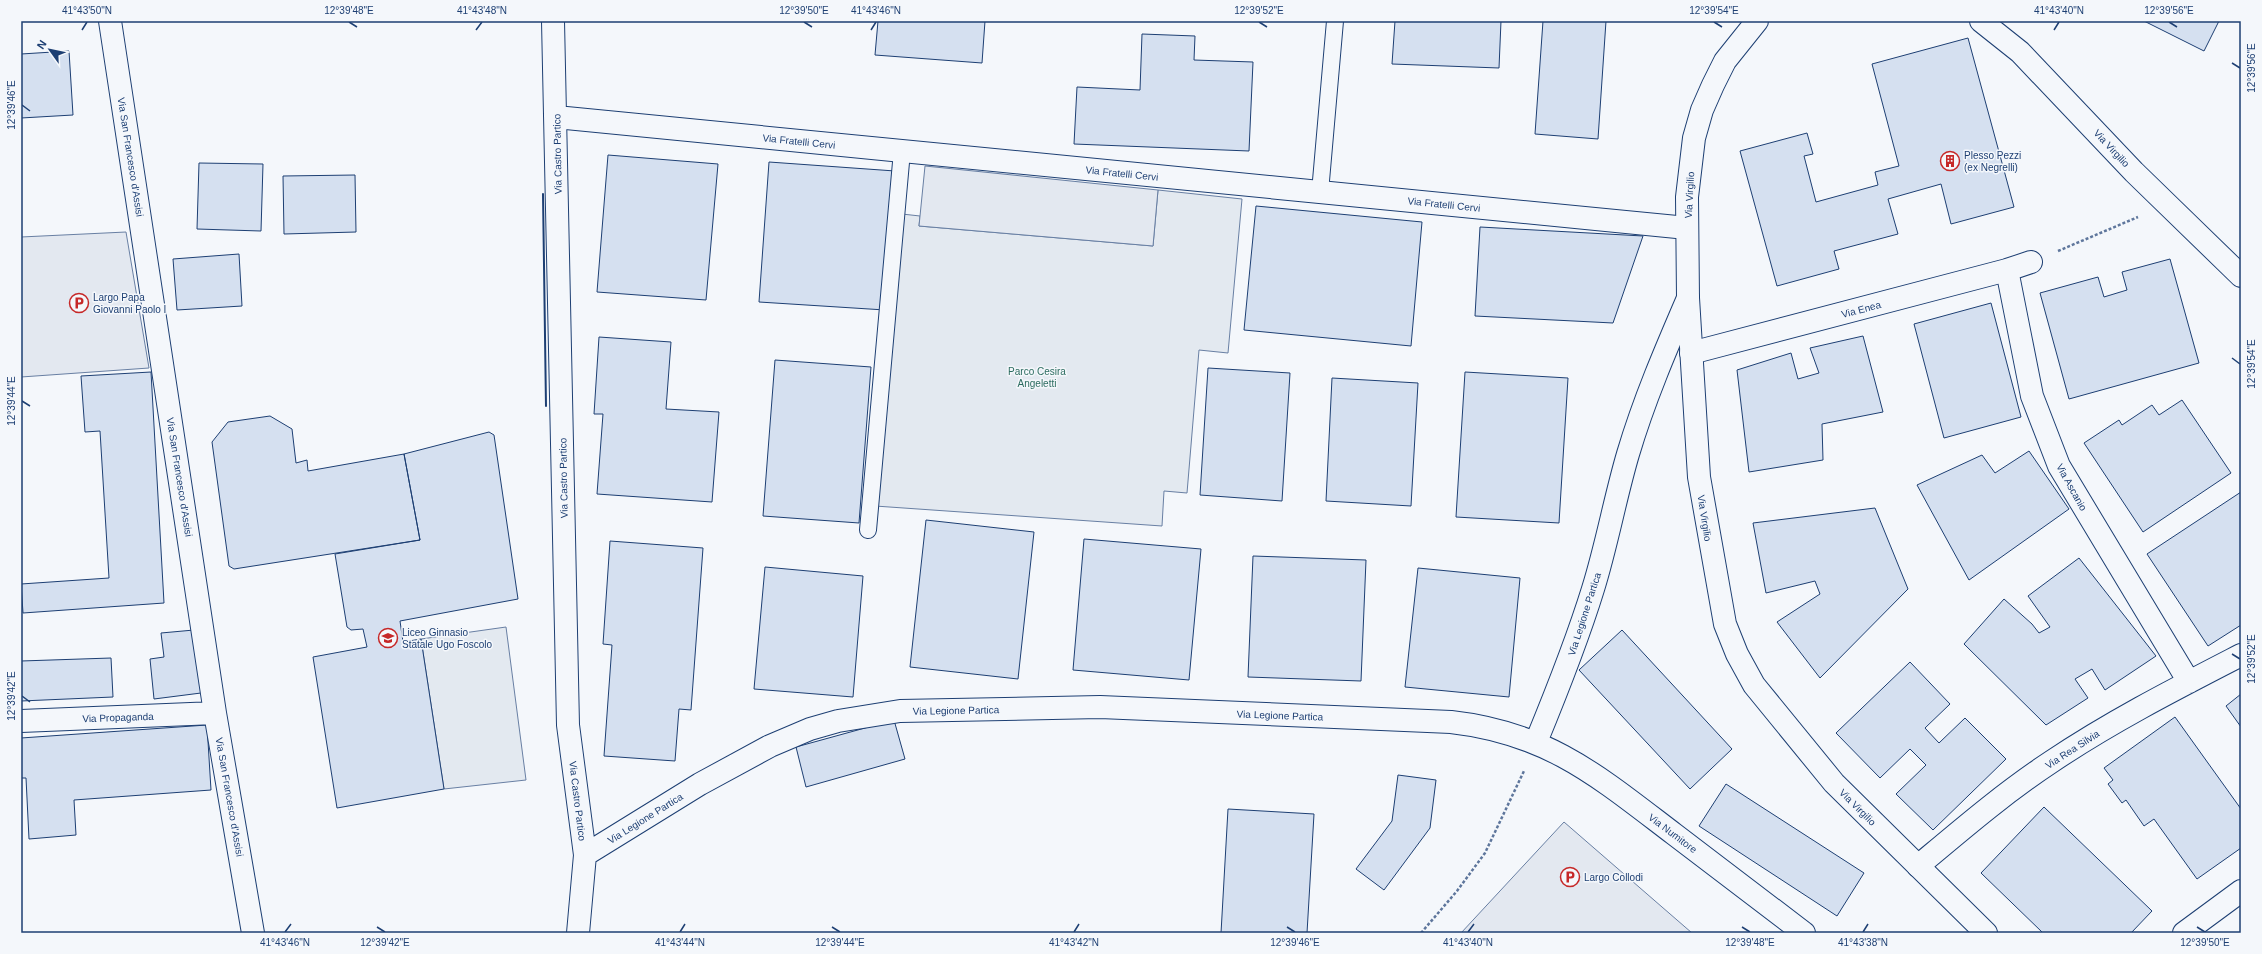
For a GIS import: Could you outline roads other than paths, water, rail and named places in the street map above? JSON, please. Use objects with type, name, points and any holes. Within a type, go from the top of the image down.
[{"type":"street","name":"Via San Francesco d'Assisi","points":[[110,21],[215,713],[253,933]]},
{"type":"street","name":"Via Castro Partico","points":[[552,21],[556,117],[568,725],[585,855],[578,933]]},
{"type":"street","name":"Via Virgilio","points":[[1757,21],[1726,62],[1713,84],[1702,110],[1694,138],[1687,197],[1688,298],[1694,428],[1702,498],[1725,624],[1737,654],[1760,693],[1834,783],[1986,933]]},
{"type":"street","name":"Via Virgilio","points":[[1981,21],[2020,52],[2134,172],[2241,276]]},
{"type":"street","name":"Via Fratelli Cervi","points":[[556,117],[1688,228]]},
{"type":"street","name":"Via Enea","points":[[1691,353],[2007,270],[2031,262]]},
{"type":"street","name":"Via Ascanio","points":[[2007,270],[2032,396],[2059,466],[2189,682]]},
{"type":"street","name":"Via Legione Partica","points":[[585,855],[700,784],[770,746],[810,729],[838,721],[900,711],[1100,707],[1452,722],[1490,727],[1536,742],[1584,619],[1628,454],[1642,413],[1656,374],[1688,298]]},
{"type":"street","name":"Via Rea Silvia","points":[[1918,866],[1986,810],[2050,762],[2101,730],[2241,655]]},
{"type":"street","name":"Via Propaganda","points":[[21,721],[215,713]]},
{"type":"street","name":"Via Numitore","points":[[1536,742],[1579,763],[1602,778],[1804,933]]},
{"type":"street","points":[[2184,933],[2241,891]]},
{"type":"lane","points":[[1320,192],[1335,21]]},
{"type":"lane","points":[[868,530],[902,151]]},
{"type":"place","name":"Plesso Pezzi (ex Negrelli)","points":[[1950,161]]},
{"type":"place","name":"Largo Papa Giovanni Paolo I","points":[[79,303]]},
{"type":"place","name":"Liceo Ginnasio Statale Ugo Foscolo","points":[[388,638]]},
{"type":"place","name":"Largo Collodi","points":[[1570,877]]},
{"type":"park label","name":"Parco Cesira Angeletti","points":[[1037,376]]}]
